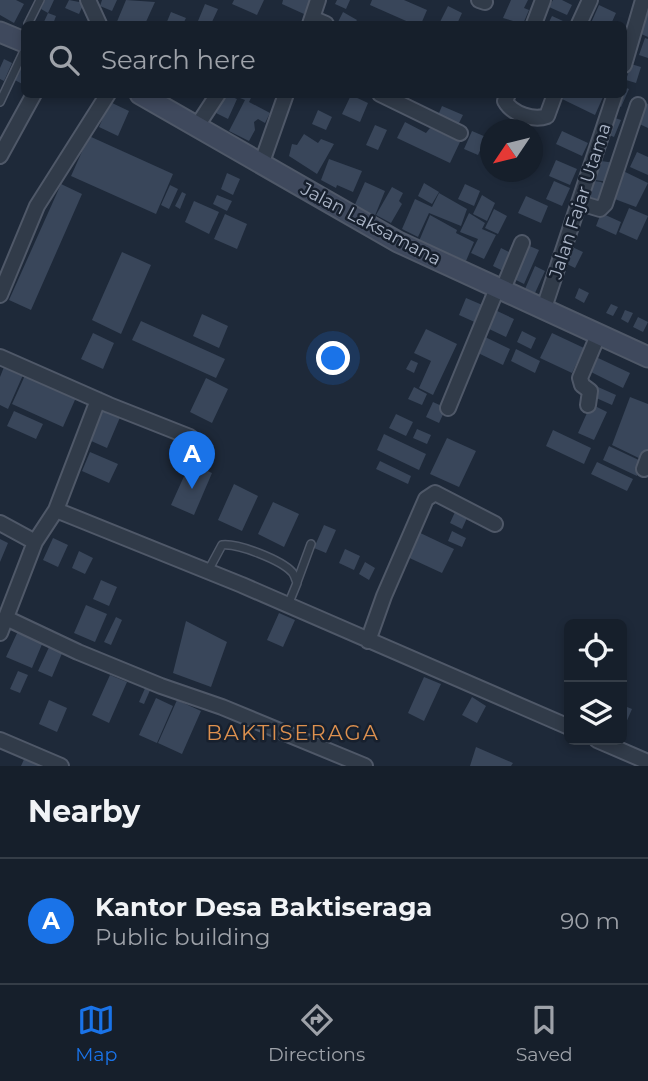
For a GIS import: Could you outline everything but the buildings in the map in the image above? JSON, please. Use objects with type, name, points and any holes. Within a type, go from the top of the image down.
[{"type":"main road","points":[[0,32],[21,37]]},
{"type":"main road","name":"Jalan Laksamana","points":[[147,98],[398,242],[648,357]]},
{"type":"street","points":[[89,0],[98,21]]},
{"type":"street","points":[[311,21],[318,0]]},
{"type":"street","points":[[535,21],[544,0]]},
{"type":"street","points":[[580,21],[590,0]]},
{"type":"street","points":[[627,54],[642,1]]},
{"type":"street","points":[[0,156],[32,98]]},
{"type":"street","points":[[0,295],[37,206],[105,98]]},
{"type":"street","points":[[197,126],[215,98]]},
{"type":"street","points":[[261,165],[285,98]]},
{"type":"street","points":[[388,98],[460,134]]},
{"type":"street","points":[[506,98],[505,101],[510,108],[541,119],[547,116],[554,98]]},
{"type":"street","name":"Jalan Fajar Utama","points":[[544,308],[614,98]]},
{"type":"street","points":[[580,203],[600,209],[605,204],[638,104]]},
{"type":"street","points":[[448,408],[522,243]]},
{"type":"street","points":[[588,405],[590,391],[582,385],[580,378],[599,333]]},
{"type":"street","points":[[0,357],[190,437]]},
{"type":"street","points":[[0,633],[36,542],[56,509],[99,400]]},
{"type":"street","points":[[368,641],[384,596],[426,499],[435,493],[495,524]]},
{"type":"street","points":[[56,509],[564,725]]},
{"type":"street","points":[[0,523],[36,542]]},
{"type":"street","points":[[6,618],[78,652],[365,766]]},
{"type":"street","points":[[0,740],[61,766]]},
{"type":"street","points":[[609,745],[648,762]]},
{"type":"lane","points":[[31,21],[40,0]]},
{"type":"lane","points":[[0,102],[21,46]]},
{"type":"lane","points":[[207,572],[222,545],[231,544],[261,554],[292,572],[297,583]]},
{"type":"lane","points":[[287,606],[310,544]]},
{"type":"place","name":"Kantor Desa Baktiseraga","points":[[192,489]]},
{"type":"district","name":"BAKTISERAGA","points":[[293,732]]}]
